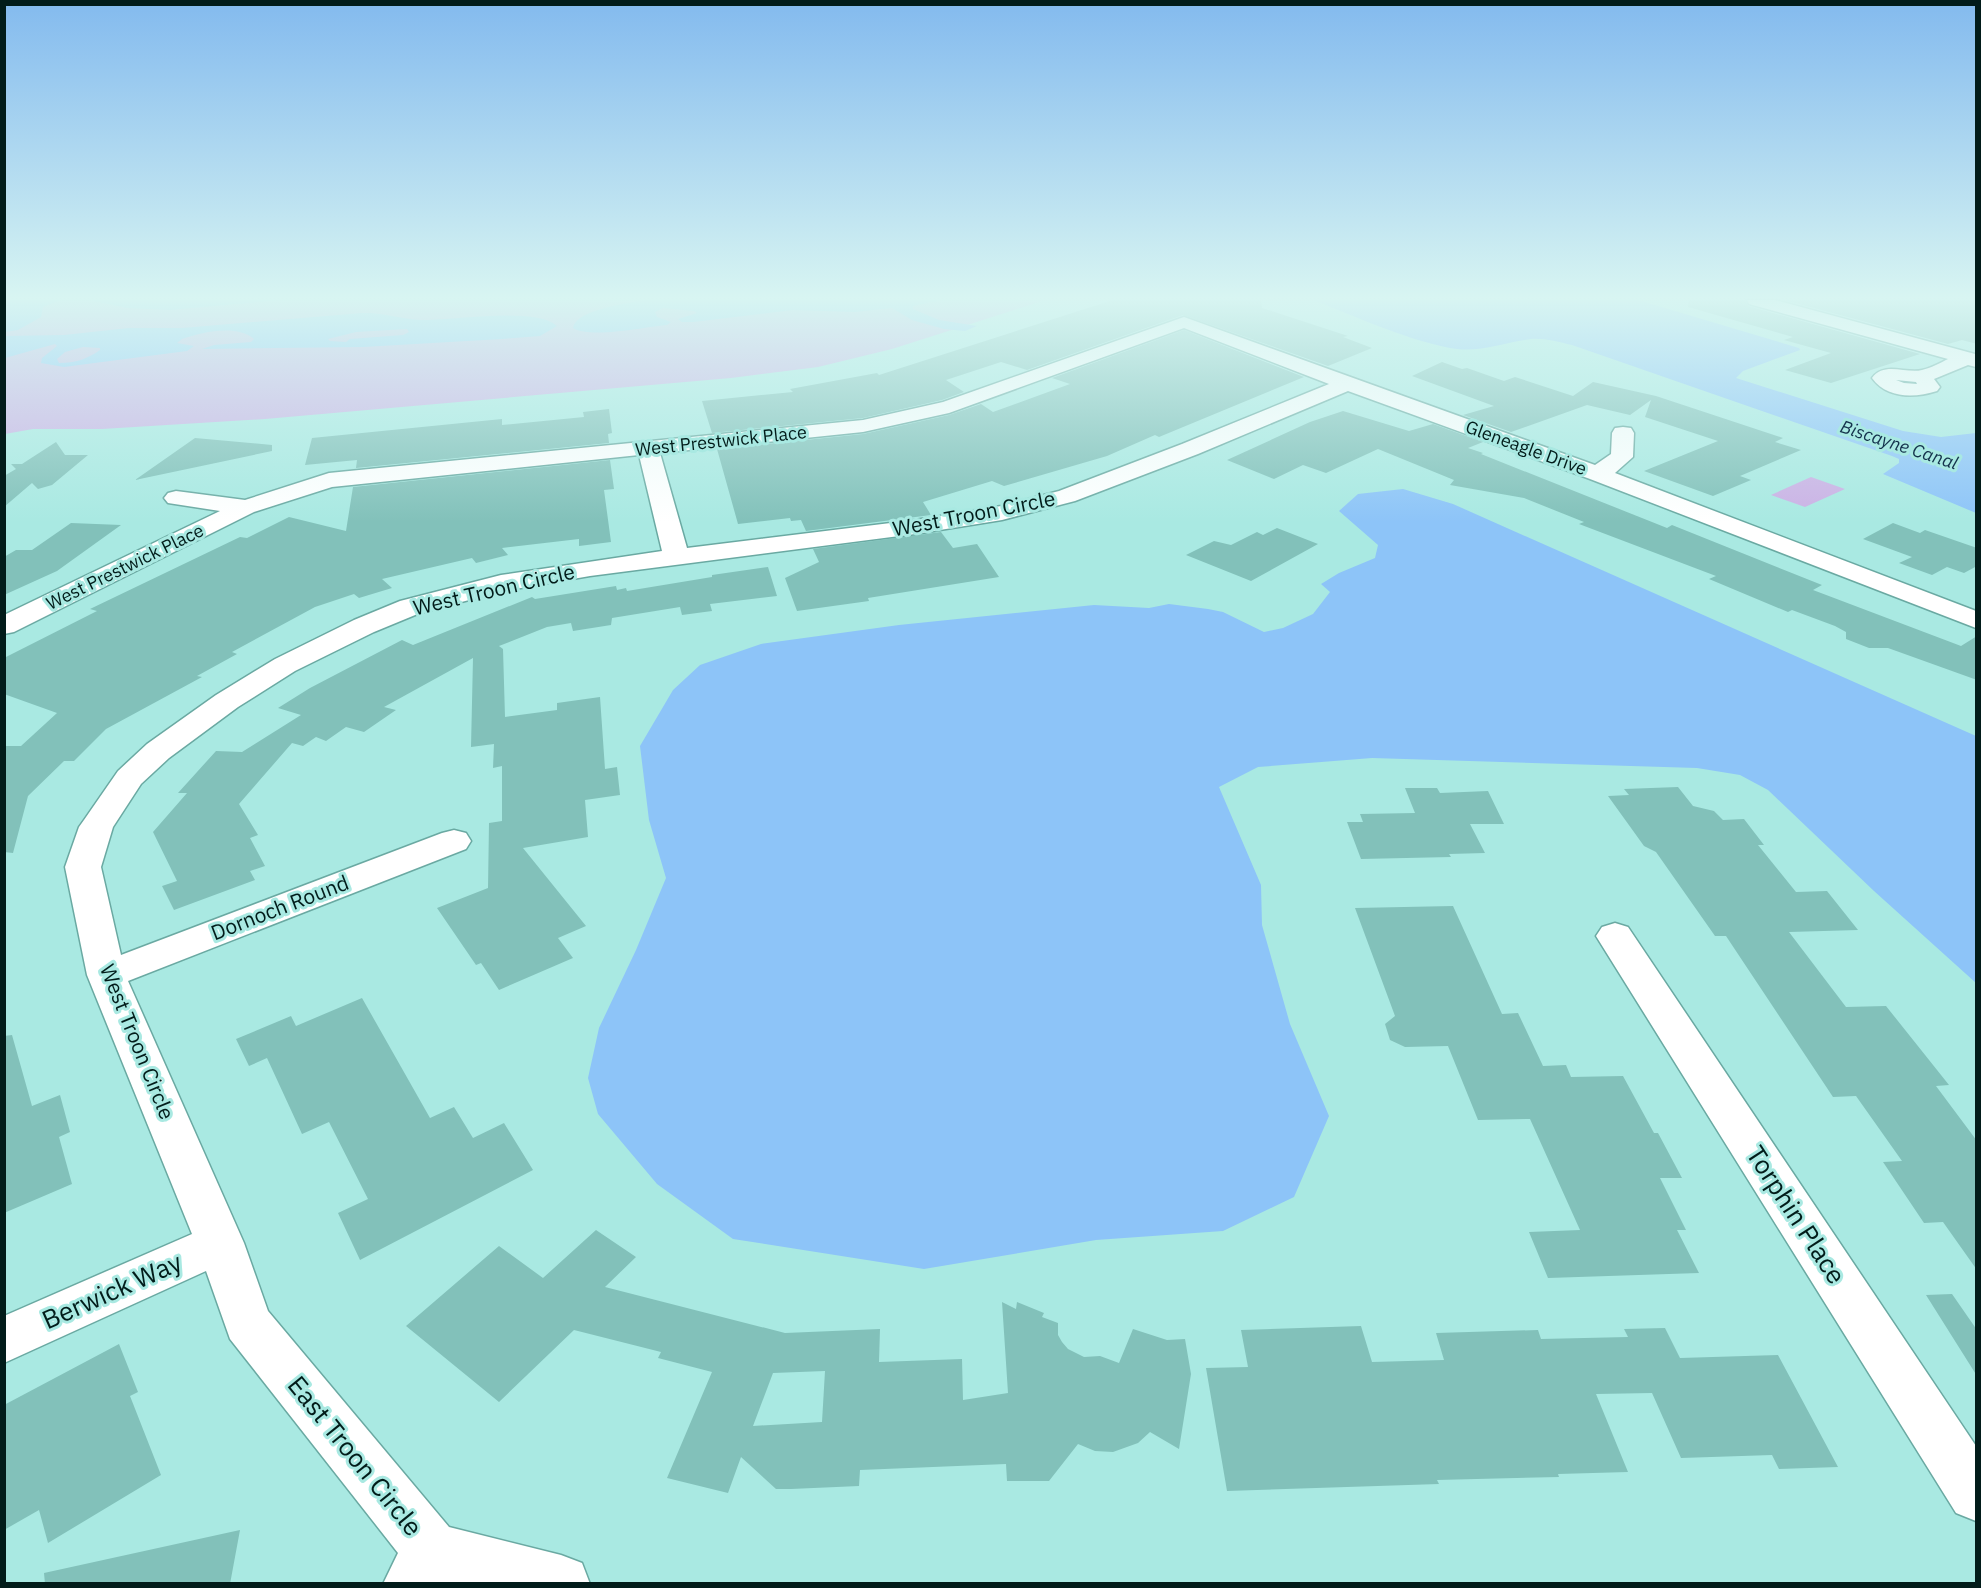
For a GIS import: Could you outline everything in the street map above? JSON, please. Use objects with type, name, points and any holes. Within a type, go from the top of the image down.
[{"type":"street","name":"West Prestwick Place","points":[[4,627],[246,507],[329,480],[863,426],[949,406],[1040,374]]},
{"type":"street","name":"Gleneagle Drive","points":[[1321,374],[1598,474],[1977,620]]},
{"type":"street","points":[[1922,377],[1931,374]]},
{"type":"street","name":"West Troon Circle","points":[[220,1243],[106,975],[83,867],[96,827],[129,778],[167,745],[227,701],[285,665],[364,626],[410,608],[501,583],[676,556],[915,527],[1002,513],[1067,496],[1190,449],[1347,384]]},
{"type":"street","name":"Gleneagle Drive","points":[[1598,474],[1622,457],[1623,433]]},
{"type":"street","points":[[648,449],[676,556]]},
{"type":"street","name":"West Prestwick Place","points":[[176,498],[246,507]]},
{"type":"street","name":"Dornoch Round","points":[[106,975],[454,841]]},
{"type":"street","name":"Torphin Place","points":[[1615,936],[1977,1494]]},
{"type":"street","name":"Berwick Way","points":[[4,1340],[220,1243]]},
{"type":"street","name":"East Troon Circle","points":[[220,1243],[248,1323],[422,1567],[561,1584]]},
{"type":"shaded area","points":[[5,374],[762,374],[265,419],[102,429],[33,429],[5,434]]},
{"type":"shaded area","points":[[1811,477],[1845,489],[1805,507],[1771,495]]},
{"type":"water","name":"Biscayne Canal","points":[[1656,374],[1740,374],[1736,378],[1903,431],[1941,437],[1976,433],[1976,513],[1883,474],[1899,463],[1899,459]]},
{"type":"water","points":[[1403,489],[1453,504],[1976,736],[1976,983],[1874,891],[1768,790],[1740,775],[1697,768],[1372,758],[1258,767],[1219,787],[1261,885],[1262,925],[1290,1024],[1329,1116],[1294,1197],[1223,1231],[1096,1240],[924,1269],[733,1239],[657,1184],[598,1114],[588,1078],[599,1028],[636,950],[666,878],[649,820],[640,746],[673,690],[700,665],[761,644],[899,625],[1094,605],[1149,608],[1169,604],[1223,612],[1264,632],[1283,628],[1313,614],[1330,592],[1321,584],[1339,573],[1375,558],[1378,545],[1339,511],[1358,494]]},
{"type":"building","points":[[871,374],[964,374],[946,380],[964,392],[942,400],[863,418],[712,433],[702,401],[793,392],[790,389]]},
{"type":"building","points":[[1063,374],[1297,374],[1304,377],[1107,456],[1004,486],[992,481],[923,502],[931,515],[806,531],[801,520],[791,521],[790,518],[738,524],[717,449],[863,434],[949,415],[981,404],[993,412],[1070,384],[1052,378]]},
{"type":"building","points":[[1484,374],[1504,381],[1515,377],[1573,396],[1593,382],[1656,396],[1783,438],[1775,442],[1801,450],[1740,476],[1751,480],[1713,496],[1644,471],[1718,441],[1645,417],[1651,400],[1630,415],[1587,405],[1511,432],[1463,415],[1494,406],[1412,376]]},
{"type":"building","points":[[1800,374],[1858,374],[1831,383]]},
{"type":"building","points":[[609,409],[612,433],[608,434],[609,443],[356,468],[357,460],[305,465],[312,438],[502,419],[502,425],[584,417],[583,412]]},
{"type":"building","points":[[1343,411],[1409,431],[1433,424],[1483,442],[1468,448],[1483,453],[1481,454],[1667,528],[1672,525],[1822,585],[1813,590],[1961,646],[1977,636],[1977,680],[1888,648],[1869,648],[1846,639],[1846,632],[1835,626],[1792,610],[1788,612],[1709,579],[1716,576],[1579,524],[1584,522],[1524,498],[1450,485],[1454,480],[1378,449],[1326,473],[1303,465],[1274,479],[1227,460],[1310,422]]},
{"type":"building","points":[[195,438],[272,445],[272,451],[135,480]]},
{"type":"building","points":[[56,442],[65,455],[88,455],[52,485],[38,489],[32,483],[4,507],[4,476],[16,469],[11,464],[22,464]]},
{"type":"building","points":[[610,460],[614,489],[604,490],[611,542],[579,546],[579,539],[502,548],[508,555],[476,563],[472,558],[382,579],[392,588],[359,598],[354,594],[315,607],[232,652],[237,654],[197,676],[202,677],[106,729],[74,761],[64,761],[28,796],[13,853],[4,852],[4,746],[21,746],[57,713],[4,694],[4,658],[97,611],[90,609],[240,537],[247,538],[289,517],[346,531],[353,487]]},
{"type":"building","points":[[71,523],[121,525],[57,571],[4,595],[4,557],[16,550],[32,550]]},
{"type":"building","points":[[1893,523],[1920,533],[1925,530],[1977,548],[1977,566],[1964,573],[1947,567],[1932,575],[1899,563],[1912,557],[1863,539]]},
{"type":"building","points":[[1277,528],[1318,544],[1251,581],[1186,555],[1214,541],[1231,545],[1257,532],[1263,535]]},
{"type":"building","points":[[941,532],[953,548],[977,544],[999,577],[868,598],[869,601],[797,611],[785,578],[819,562],[813,549]]},
{"type":"building","points":[[768,567],[777,596],[710,604],[712,611],[682,615],[680,607],[612,618],[611,625],[573,631],[571,623],[547,627],[499,646],[503,649],[505,717],[557,710],[557,703],[600,697],[605,769],[617,767],[620,795],[585,800],[588,837],[523,848],[586,926],[558,938],[573,958],[499,990],[481,963],[476,965],[437,908],[488,888],[489,823],[502,821],[502,766],[493,768],[494,744],[471,747],[473,658],[384,707],[396,710],[364,732],[346,727],[326,741],[316,737],[303,746],[292,743],[239,804],[258,835],[250,838],[265,866],[250,871],[255,880],[174,910],[162,886],[177,881],[153,832],[187,793],[178,793],[216,751],[242,752],[301,715],[278,708],[310,688],[402,640],[413,645],[532,597],[535,599],[616,586],[617,590],[626,588],[627,591]]},
{"type":"building","points":[[1678,787],[1693,806],[1714,811],[1723,820],[1744,819],[1764,845],[1758,845],[1796,892],[1827,891],[1858,930],[1789,932],[1846,1007],[1886,1006],[1949,1085],[1936,1086],[1977,1141],[1977,1270],[1943,1222],[1924,1223],[1883,1162],[1902,1161],[1856,1096],[1833,1097],[1726,936],[1715,936],[1656,852],[1644,846],[1608,796],[1629,795],[1624,789]]},
{"type":"building","points":[[1405,788],[1437,788],[1440,793],[1488,791],[1504,824],[1470,824],[1485,853],[1449,854],[1451,857],[1361,859],[1347,822],[1363,822],[1360,814],[1415,813]]},
{"type":"building","points":[[1453,906],[1502,1014],[1518,1013],[1543,1066],[1566,1065],[1571,1077],[1623,1076],[1682,1178],[1660,1178],[1686,1230],[1677,1230],[1699,1273],[1548,1278],[1529,1232],[1580,1230],[1530,1119],[1478,1120],[1448,1046],[1405,1047],[1390,1040],[1385,1024],[1395,1016],[1355,908]]},
{"type":"building","points":[[362,998],[430,1118],[454,1107],[473,1138],[504,1123],[533,1170],[360,1260],[338,1213],[368,1199],[329,1122],[302,1134],[267,1058],[249,1066],[236,1039],[291,1016],[296,1026]]},
{"type":"building","points":[[12,1035],[32,1106],[60,1095],[70,1132],[59,1137],[72,1184],[4,1213],[4,1036]]},
{"type":"building","points":[[596,1230],[636,1257],[605,1287],[785,1333],[880,1329],[879,1362],[962,1359],[963,1400],[1008,1393],[1002,1302],[1016,1309],[1017,1302],[1044,1313],[1042,1317],[1058,1323],[1058,1335],[1068,1349],[1084,1357],[1100,1356],[1119,1363],[1133,1329],[1167,1340],[1185,1339],[1191,1374],[1179,1449],[1150,1432],[1138,1443],[1113,1452],[1095,1451],[1078,1444],[1049,1481],[1007,1481],[1006,1464],[860,1470],[859,1486],[776,1489],[741,1457],[728,1493],[667,1478],[712,1372],[658,1358],[661,1352],[574,1330],[499,1402],[406,1326],[499,1246],[543,1278]],"holes":[[[825,1371],[822,1422],[753,1426],[773,1373]]]},
{"type":"building","points":[[1952,1294],[1977,1330],[1977,1376],[1926,1295]]},
{"type":"building","points":[[1361,1326],[1372,1362],[1444,1360],[1436,1333],[1538,1330],[1541,1339],[1628,1337],[1624,1329],[1665,1328],[1680,1358],[1778,1355],[1838,1467],[1779,1469],[1772,1455],[1681,1458],[1652,1393],[1596,1394],[1628,1472],[1558,1474],[1559,1477],[1437,1480],[1439,1484],[1227,1491],[1206,1368],[1248,1367],[1241,1330]]},
{"type":"building","points":[[119,1344],[138,1392],[130,1396],[161,1475],[48,1543],[39,1510],[4,1530],[4,1405]]},
{"type":"building","points":[[240,1530],[230,1584],[45,1584],[44,1573]]}]
